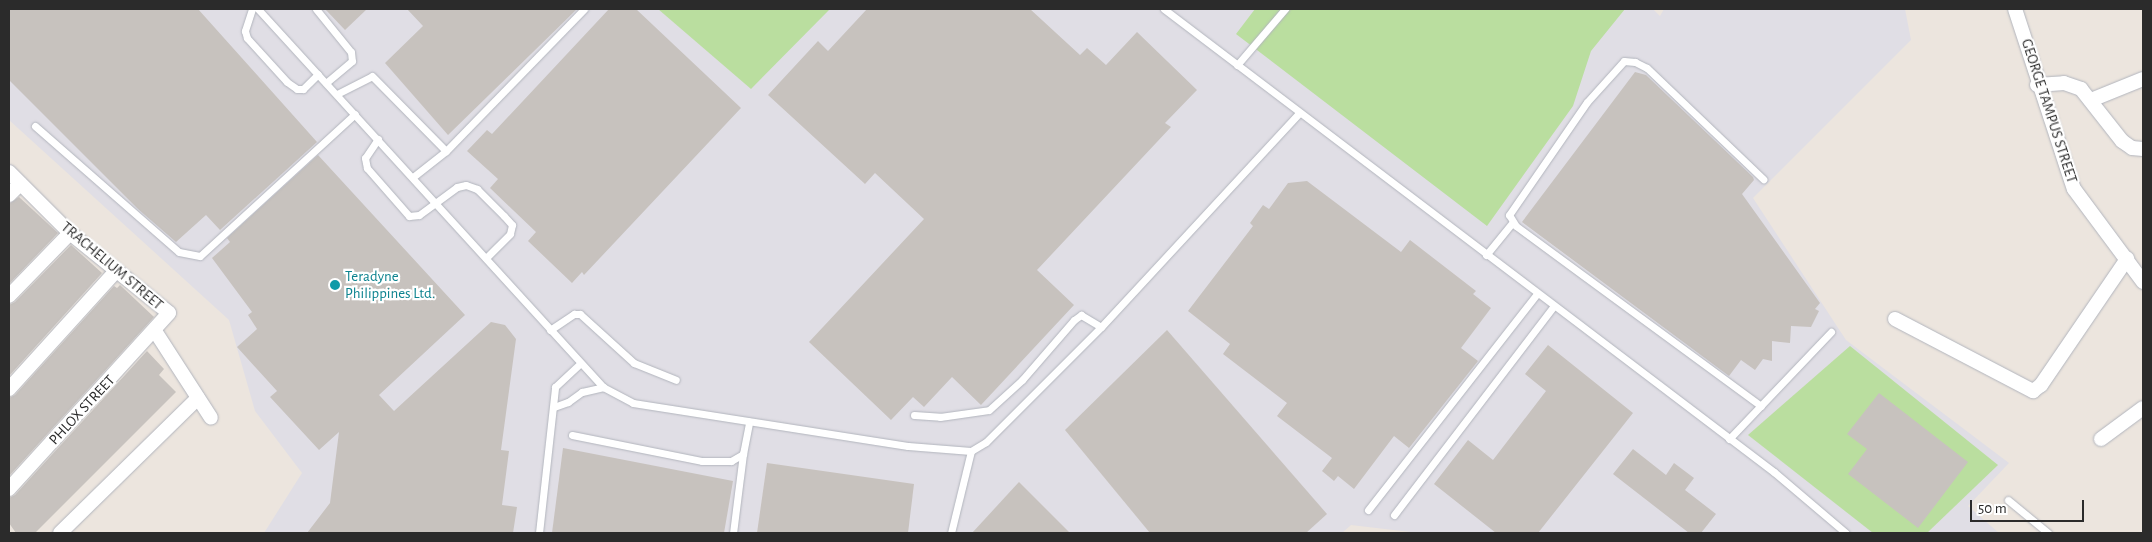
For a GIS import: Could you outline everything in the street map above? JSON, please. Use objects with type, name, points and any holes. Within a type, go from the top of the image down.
[{"type":"street","name":"GEORGE TAMPUS STREET","points":[[2015,9],[2037,85],[2074,189],[2143,282]]},
{"type":"street","points":[[2090,100],[2143,79]]},
{"type":"street","points":[[2037,85],[2074,85],[2090,100],[2122,140],[2132,148],[2143,149]]},
{"type":"street","name":"TRACHELIUM STREET","points":[[9,172],[70,233],[115,272],[168,313],[155,331],[211,418]]},
{"type":"street","points":[[9,195],[20,184]]},
{"type":"street","points":[[9,296],[70,233]]},
{"type":"street","points":[[1895,319],[2033,390],[2041,385],[2127,258]]},
{"type":"street","points":[[9,389],[115,272]]},
{"type":"street","name":"PHLOX STREET","points":[[9,490],[155,331]]},
{"type":"street","points":[[60,533],[198,398]]},
{"type":"street","points":[[2101,439],[2143,408]]},
{"type":"street","points":[[73,521],[80,533]]},
{"type":"lane","points":[[252,9],[246,31],[247,38],[287,82],[296,89],[303,88],[318,74]]},
{"type":"lane","points":[[258,9],[603,387],[633,403],[908,446],[971,451]]},
{"type":"lane","points":[[316,9],[351,52],[352,61],[326,83]]},
{"type":"lane","points":[[413,177],[446,150],[584,9]]},
{"type":"lane","points":[[1164,9],[1730,439],[1846,533]]},
{"type":"lane","points":[[1237,65],[1285,9]]},
{"type":"lane","points":[[1486,255],[1512,223],[1511,208],[1587,102],[1624,61],[1635,62],[1647,68],[1763,179]]},
{"type":"lane","points":[[337,94],[372,76],[446,150]]},
{"type":"lane","points":[[951,533],[971,451],[1034,396],[1101,327],[1299,113]]},
{"type":"lane","points":[[35,126],[179,252],[200,256],[355,114]]},
{"type":"lane","points":[[378,139],[365,158],[367,168],[378,183],[413,218],[437,203],[457,187],[466,185],[477,189],[504,216],[512,225],[510,234],[486,258]]},
{"type":"lane","points":[[1512,223],[1760,406]]},
{"type":"lane","points":[[1368,510],[1537,294]]},
{"type":"lane","points":[[1394,515],[1554,307]]},
{"type":"lane","points":[[550,330],[574,314],[580,314],[634,363],[676,380]]},
{"type":"lane","points":[[914,415],[940,417],[989,410],[1022,380],[1074,320],[1081,315],[1101,327]]},
{"type":"lane","points":[[1730,439],[1831,332]]},
{"type":"lane","points":[[539,533],[555,387],[580,364]]},
{"type":"lane","points":[[554,407],[568,402],[582,392],[603,387]]},
{"type":"lane","points":[[734,533],[743,454],[749,422]]},
{"type":"lane","points":[[572,435],[702,461],[731,461],[743,454]]},
{"type":"lane","points":[[2008,500],[2048,533]]},
{"type":"shaded area","points":[[9,9],[1653,9],[1660,16],[1664,9],[1905,9],[1911,40],[1753,198],[1846,340],[2009,463],[1968,506],[1999,533],[1419,533],[1351,525],[1342,533],[264,533],[302,473],[255,411],[229,320],[9,120]]},
{"type":"green space","points":[[658,9],[830,9],[751,89]]},
{"type":"green space","points":[[1255,9],[1625,9],[1591,51],[1573,106],[1487,226],[1236,34]]},
{"type":"green space","points":[[1850,346],[1998,465],[1927,533],[1873,533],[1748,435]]},
{"type":"building","points":[[9,9],[198,9],[317,142],[220,230],[206,215],[176,242],[138,209],[9,80]]},
{"type":"building","points":[[325,9],[367,9],[345,30]]},
{"type":"building","points":[[407,9],[577,9],[448,135],[385,63],[423,26]]},
{"type":"building","points":[[609,9],[636,9],[741,108],[584,275],[582,272],[572,283],[528,241],[536,232],[490,188],[498,179],[467,151],[487,130],[492,134]]},
{"type":"building","points":[[867,9],[1030,9],[1080,55],[1087,48],[1106,65],[1137,32],[1197,90],[1165,123],[1171,127],[1037,270],[1074,305],[981,405],[952,377],[924,407],[913,397],[891,420],[809,342],[924,219],[875,173],[865,184],[768,95],[818,41],[828,51]]},
{"type":"building","points":[[1635,72],[1646,75],[1753,177],[1754,180],[1742,194],[1820,303],[1815,309],[1819,311],[1811,327],[1791,326],[1790,343],[1772,341],[1772,361],[1763,359],[1755,370],[1741,360],[1729,376],[1522,222]]},
{"type":"building","points":[[318,155],[465,315],[379,395],[394,411],[491,322],[505,325],[516,339],[501,450],[509,451],[502,505],[517,507],[513,533],[307,533],[330,503],[339,432],[319,450],[270,397],[277,391],[237,347],[257,329],[248,315],[252,312],[212,258],[230,242],[227,238]]},
{"type":"building","points":[[1307,181],[1401,252],[1410,240],[1476,291],[1473,294],[1491,308],[1461,348],[1478,361],[1409,448],[1394,436],[1354,489],[1338,476],[1334,481],[1322,471],[1332,458],[1277,416],[1287,403],[1223,354],[1230,344],[1188,311],[1253,226],[1250,223],[1263,205],[1269,209],[1288,183]]},
{"type":"building","points":[[19,197],[58,233],[9,284],[9,204]]},
{"type":"building","points":[[71,245],[102,273],[9,376],[9,305],[15,302]]},
{"type":"building","points":[[120,285],[154,317],[9,476],[9,398],[15,395],[114,286],[117,288]]},
{"type":"building","points":[[1167,330],[1327,514],[1306,533],[1150,533],[1065,430]]},
{"type":"building","points":[[1548,345],[1633,413],[1538,533],[1496,533],[1434,484],[1468,440],[1493,460],[1546,391],[1525,374]]},
{"type":"building","points":[[147,351],[164,369],[159,375],[176,392],[35,533],[16,533],[9,523],[9,498],[15,495]]},
{"type":"building","points":[[1879,393],[1968,462],[1918,528],[1848,474],[1867,449],[1847,434]]},
{"type":"building","points":[[563,448],[733,481],[724,533],[552,533]]},
{"type":"building","points":[[1633,449],[1666,475],[1674,463],[1694,478],[1685,490],[1716,514],[1701,533],[1689,533],[1613,474]]},
{"type":"building","points":[[767,463],[914,484],[908,533],[757,533]]},
{"type":"building","points":[[1019,482],[1070,533],[972,533]]},
{"type":"place","name":"Teradyne Philippines Ltd.","points":[[335,285]]}]
